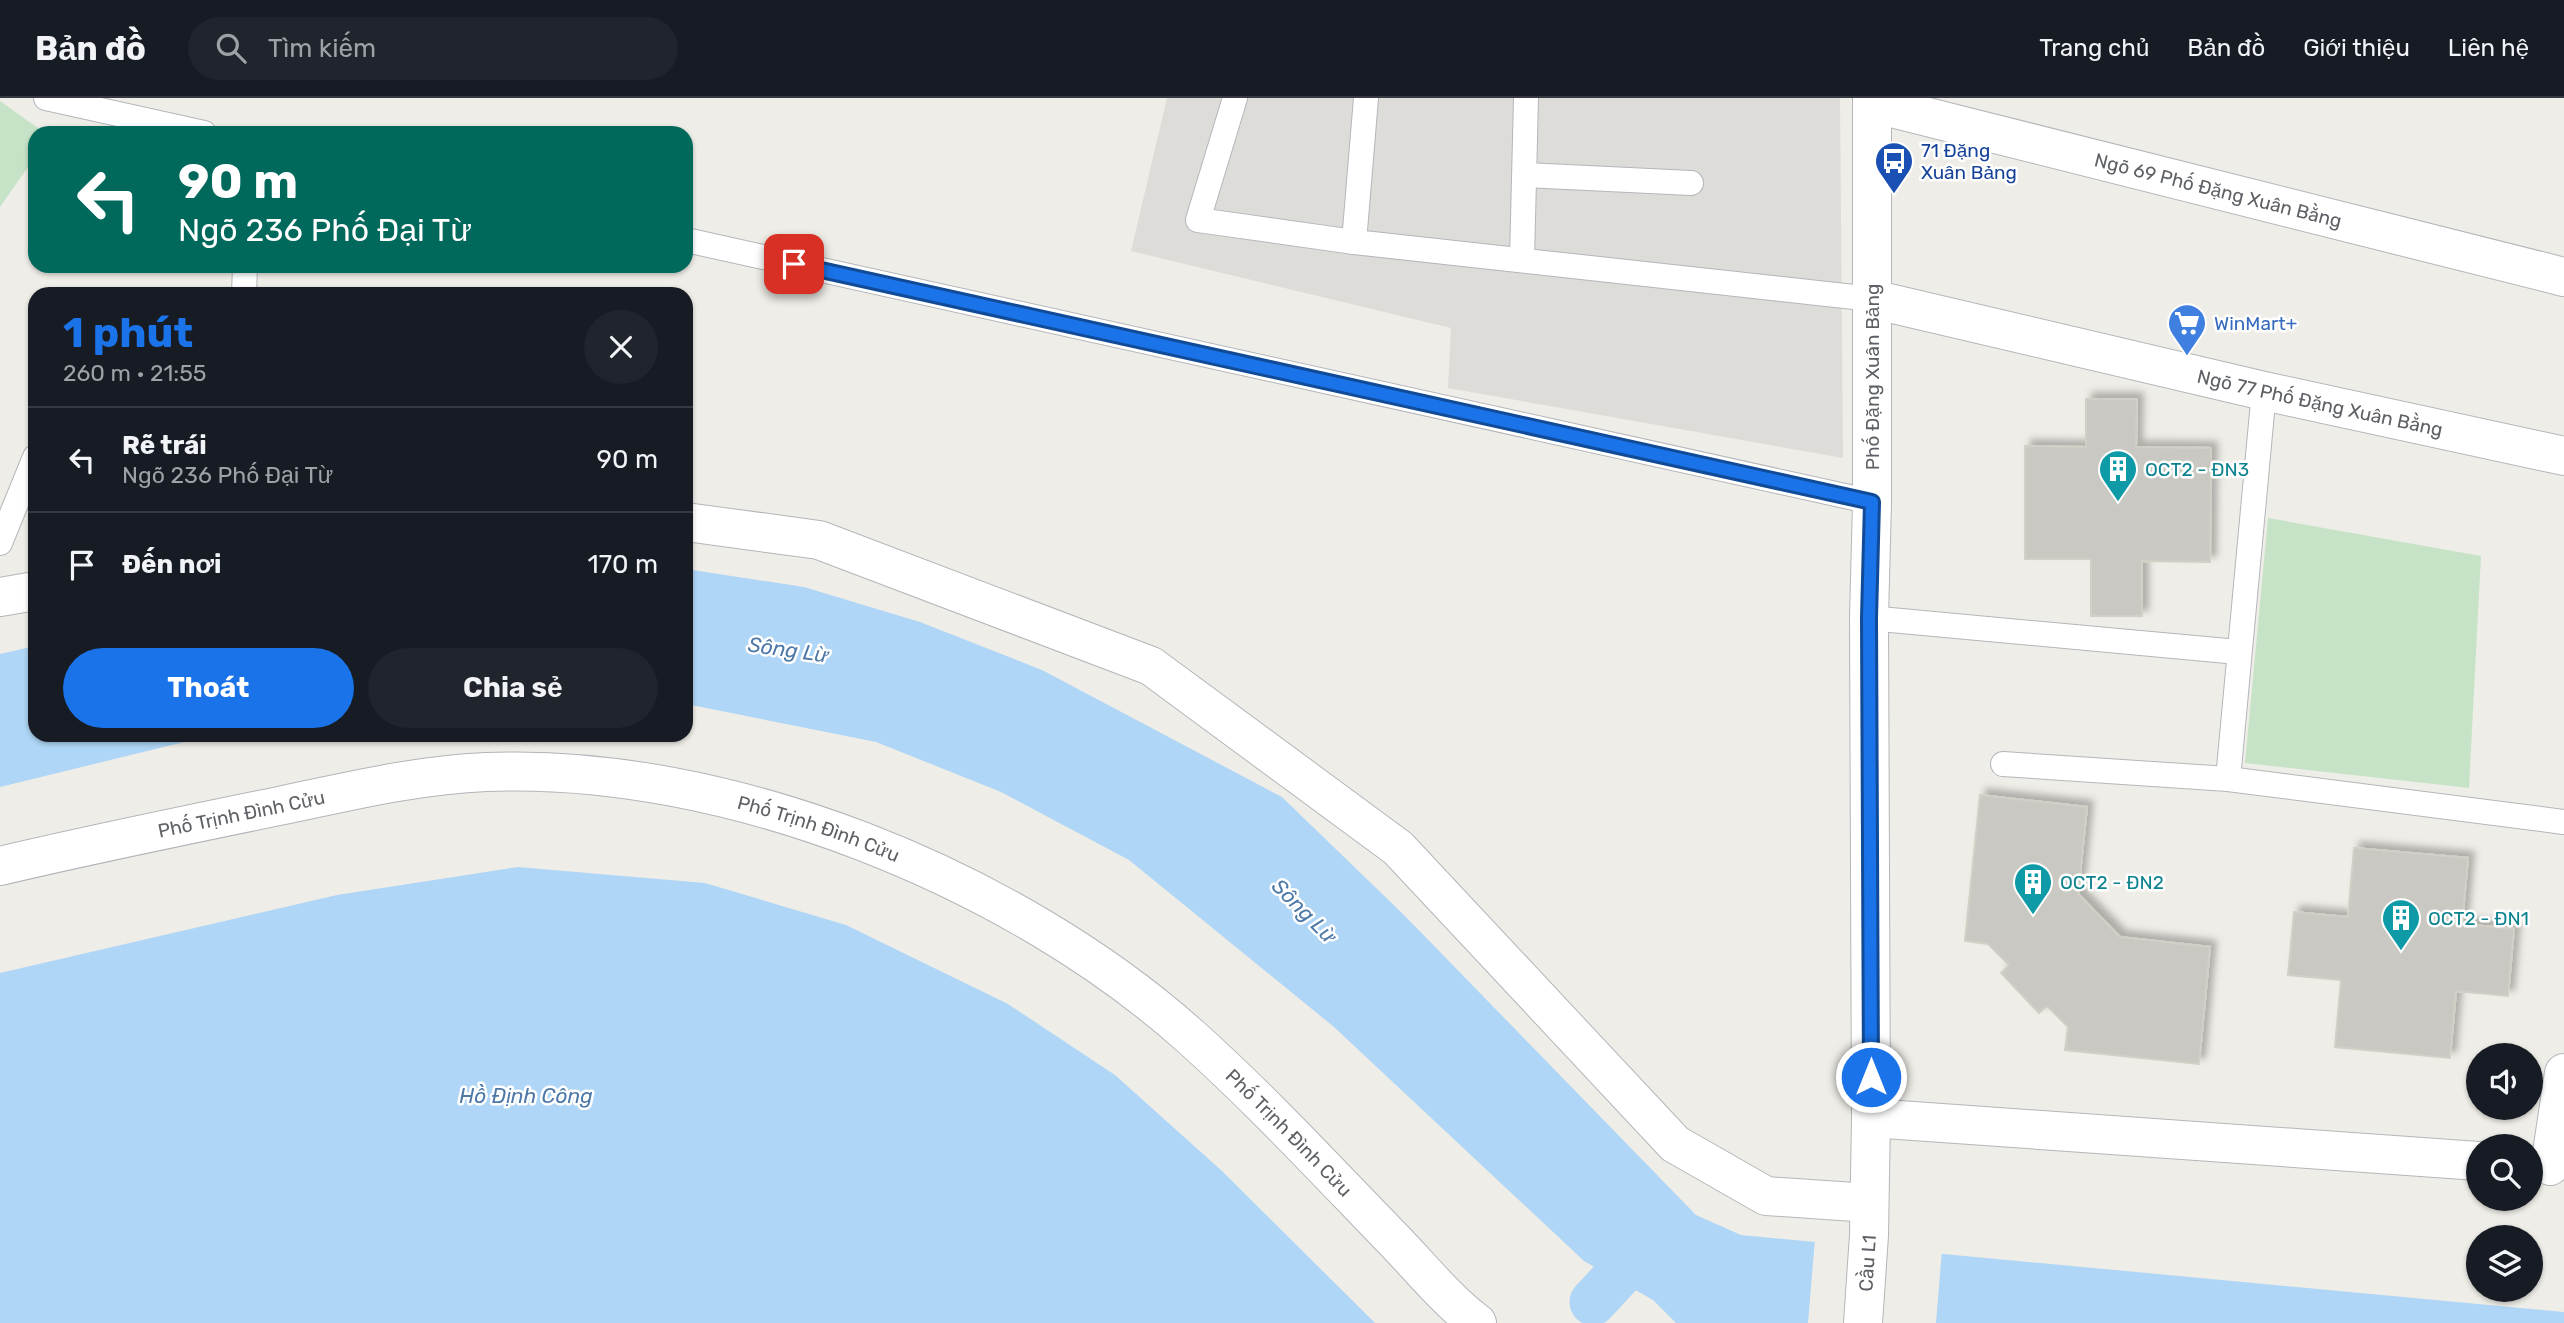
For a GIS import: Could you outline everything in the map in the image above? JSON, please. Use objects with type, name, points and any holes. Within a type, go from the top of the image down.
[{"type":"street","name":"Ngõ 69 Phố Đặng Xuân Bằng","points":[[1872,101],[2564,277]]},
{"type":"street","name":"Phố Đặng Xuân Bảng","points":[[1869,1219],[1872,101]]},
{"type":"street","name":"Ngõ 77 Phố Đặng Xuân Bằng","points":[[1872,299],[2264,391],[2564,456]]},
{"type":"street","points":[[693,523],[819,540],[1151,666],[1398,848],[1675,1144],[1766,1196],[1869,1219]]},
{"type":"street","points":[[0,597],[28,592]]},
{"type":"street","name":"Phố Trịnh Đình Cửu","points":[[0,866],[414,779],[487,772],[552,774],[656,784],[776,810],[883,849],[995,901],[1098,964],[1190,1036],[1477,1323]]},
{"type":"street","points":[[2548,1166],[2564,1073]]},
{"type":"street","points":[[1871,1118],[2466,1160]]},
{"type":"street","name":"Cầu L1","points":[[1863,1323],[1869,1219]]},
{"type":"lane","points":[[46,98],[172,126]]},
{"type":"lane","points":[[1235,98],[1198,220],[1354,242],[1872,299]]},
{"type":"lane","points":[[1354,242],[1366,98]]},
{"type":"lane","points":[[1522,260],[1526,98]]},
{"type":"lane","points":[[1525,174],[1691,183]]},
{"type":"lane","points":[[693,242],[1872,502]]},
{"type":"lane","points":[[2228,779],[2264,391]]},
{"type":"lane","points":[[0,542],[28,474]]},
{"type":"lane","points":[[1869,618],[2238,652]]},
{"type":"lane","points":[[2003,764],[2228,779],[2564,822]]},
{"type":"shaded area","points":[[1167,98],[1840,98],[1843,458],[1448,388],[1451,328],[1131,251]]},
{"type":"green space","points":[[0,101],[35,126],[28,126],[28,167],[0,207]]},
{"type":"green space","points":[[2268,518],[2481,556],[2469,788],[2245,763]]},
{"type":"water","name":"Sông Lừ","points":[[693,570],[804,587],[920,622],[1042,670],[1282,797],[1405,916],[1696,1215],[1741,1235],[2564,1312],[2564,1323],[1676,1323],[1653,1300],[1584,1261],[1334,1027],[1129,860],[1001,792],[876,742],[693,705]]},
{"type":"water","points":[[28,648],[28,742],[184,742],[0,787],[0,654]]},
{"type":"water","name":"Hồ Định Công","points":[[518,867],[705,883],[846,925],[1008,1004],[1115,1075],[1222,1171],[1375,1323],[0,1323],[0,973],[337,895]]},
{"type":"pier","points":[[1815,1239],[1942,1250],[1936,1323],[1808,1323]]},
{"type":"building","name":"OCT2 - ĐN3","points":[[2086,399],[2137,399],[2136,447],[2211,448],[2210,562],[2142,561],[2142,616],[2091,616],[2091,559],[2025,559],[2025,446],[2086,447]]},
{"type":"building","name":"OCT2 - ĐN2","points":[[1980,795],[2087,807],[2078,894],[2120,937],[2210,947],[2199,1064],[2065,1050],[2068,1027],[2047,1006],[2039,1013],[2001,973],[2009,965],[1988,944],[1965,941]]},
{"type":"building","name":"OCT2 - ĐN1","points":[[2354,848],[2468,858],[2462,924],[2514,929],[2508,996],[2456,991],[2450,1058],[2335,1047],[2341,980],[2288,975],[2294,912],[2348,917]]},
{"type":"waterway","points":[[1593,1302],[1644,1247]]},
{"type":"place","name":"71 Đặng Xuân Bảng","points":[[1894,195]]},
{"type":"place","name":"WinMart+","points":[[2187,357]]},
{"type":"place","name":"OCT2 - ĐN3","points":[[2118,503]]},
{"type":"place","name":"OCT2 - ĐN2","points":[[2033,916]]},
{"type":"place","name":"OCT2 - ĐN1","points":[[2401,952]]},
{"type":"route","points":[[794,264],[1872,502],[1869,618],[1871,1077]]}]
